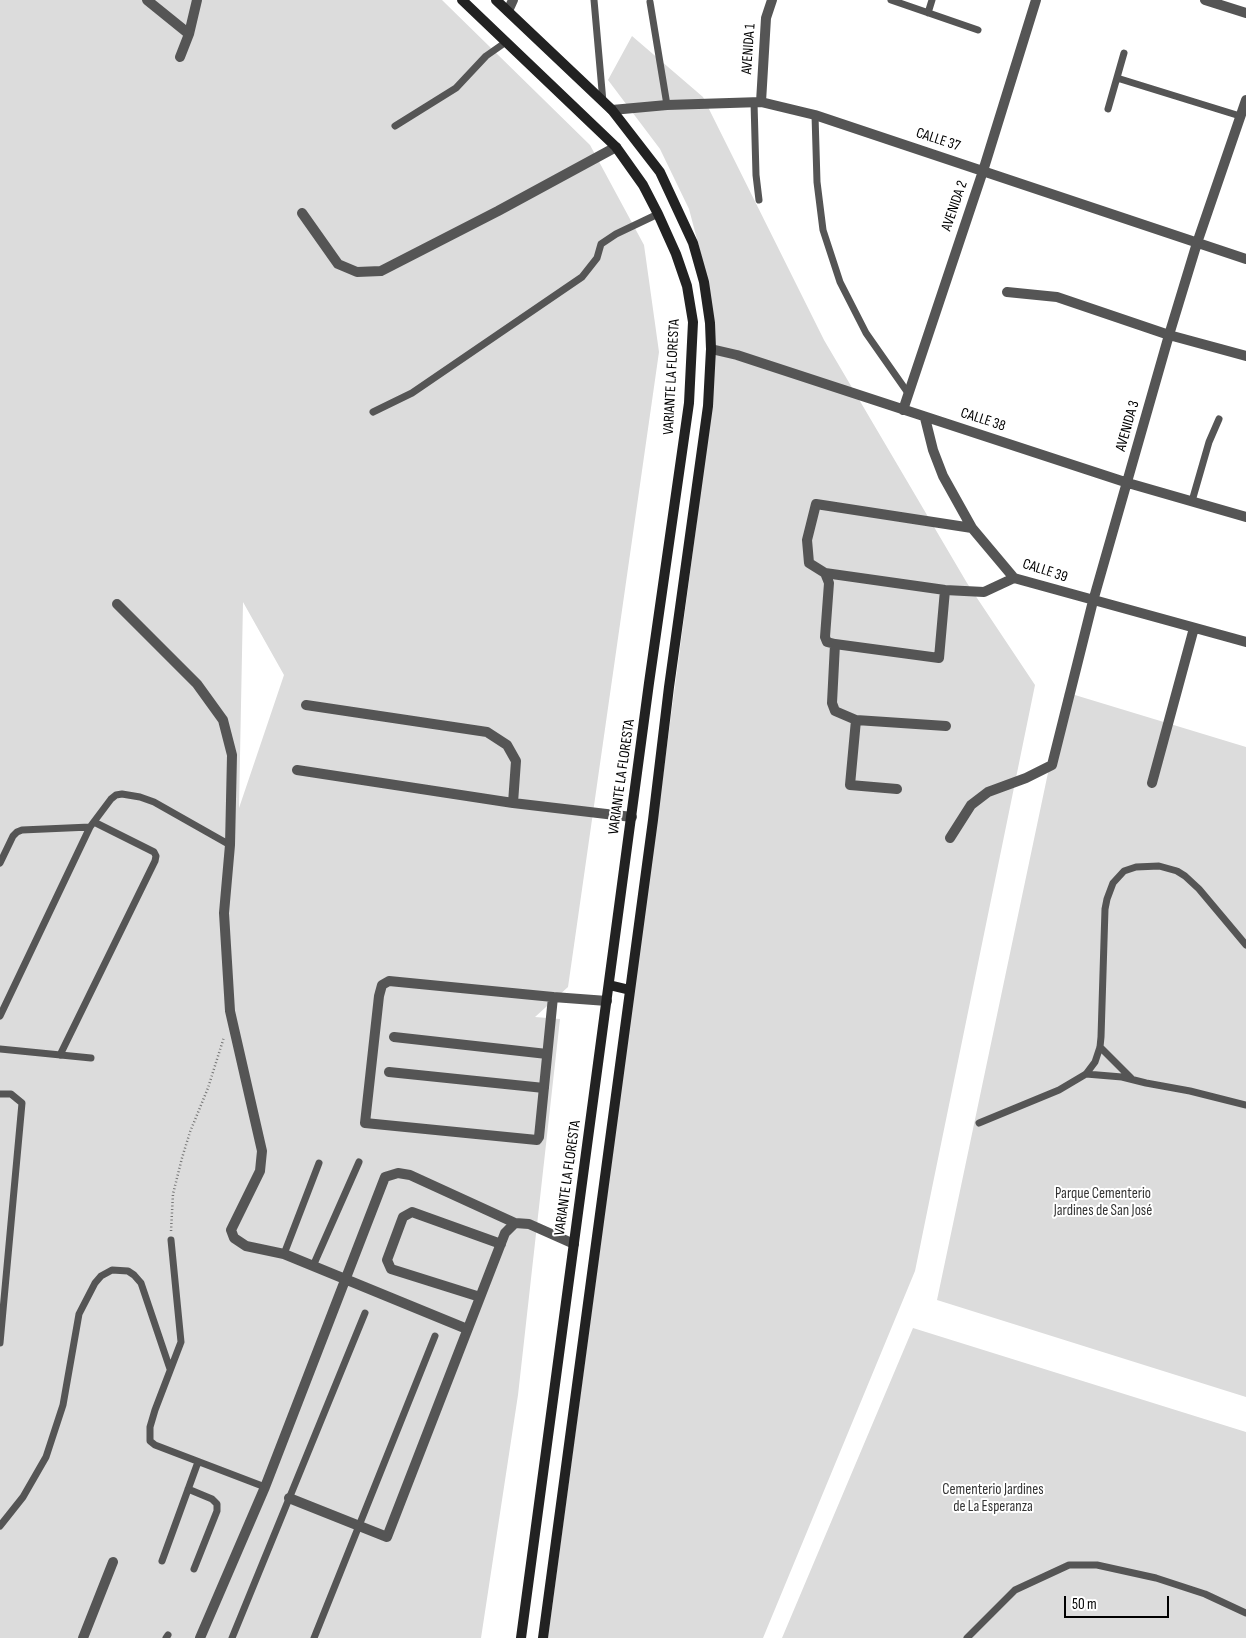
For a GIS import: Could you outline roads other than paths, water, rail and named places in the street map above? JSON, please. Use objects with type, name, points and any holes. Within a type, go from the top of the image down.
[{"type":"main road","name":"VARIANTE LA FLORESTA","points":[[462,0],[616,147],[642,185],[658,214],[676,254],[687,286],[693,322],[689,404],[521,1638]]},
{"type":"main road","points":[[496,0],[612,110],[660,172],[693,243],[704,282],[710,323],[711,349],[708,406],[543,1638]]},
{"type":"main road","points":[[689,404],[708,406]]},
{"type":"main road","points":[[609,985],[630,990]]},
{"type":"street","points":[[147,0],[188,34]]},
{"type":"street","points":[[180,57],[197,0]]},
{"type":"street","points":[[508,11],[513,0]]},
{"type":"street","name":"AVENIDA 1","points":[[758,102],[766,18],[772,0]]},
{"type":"street","name":"AVENIDA 2","points":[[908,393],[983,171],[1036,0]]},
{"type":"street","points":[[1205,0],[1246,13]]},
{"type":"street","name":"CALLE 37","points":[[612,110],[667,105],[758,102],[815,115],[1246,259]]},
{"type":"street","name":"AVENIDA 3","points":[[950,838],[972,805],[988,792],[1026,778],[1052,765],[1093,602],[1169,335],[1197,242],[1246,102]]},
{"type":"street","points":[[302,213],[338,264],[357,272],[381,271],[498,211],[616,147]]},
{"type":"street","points":[[1007,292],[1057,297],[1169,335],[1246,356]]},
{"type":"street","name":"CALLE 38","points":[[711,349],[738,355],[925,418],[1128,483],[1246,517]]},
{"type":"street","points":[[904,410],[908,393]]},
{"type":"street","name":"CALLE 39","points":[[925,418],[932,450],[972,528],[1014,578],[1093,602],[1246,642]]},
{"type":"street","points":[[972,528],[816,504],[807,540],[809,563],[825,574],[945,590],[984,592],[1014,578]]},
{"type":"street","points":[[825,574],[829,583],[825,637],[827,642],[939,658],[945,590]]},
{"type":"street","points":[[117,604],[197,684],[223,720],[232,755],[230,845],[224,913],[230,1012],[262,1151],[260,1171],[231,1230],[234,1238],[246,1246],[284,1254],[468,1330]]},
{"type":"street","points":[[1152,783],[1194,628]]},
{"type":"street","points":[[835,644],[832,702],[835,712],[856,720],[946,726]]},
{"type":"street","points":[[306,705],[487,732],[507,745],[516,761],[513,803]]},
{"type":"street","points":[[856,720],[850,785],[897,789]]},
{"type":"street","points":[[297,770],[513,803],[632,817]]},
{"type":"street","points":[[553,997],[539,1137],[537,1140],[365,1123],[379,996],[382,985],[389,981],[607,1001]]},
{"type":"street","points":[[394,1038],[547,1054]]},
{"type":"street","points":[[389,1072],[544,1088]]},
{"type":"street","points":[[200,1638],[265,1487],[382,1181],[390,1174],[410,1175],[515,1223],[529,1224],[574,1244]]},
{"type":"street","points":[[480,1297],[391,1269],[387,1260],[403,1217],[412,1212],[501,1244]]},
{"type":"street","points":[[288,1498],[387,1536],[501,1244],[508,1229],[515,1223]]},
{"type":"street","points":[[83,1638],[113,1562]]},
{"type":"lane","points":[[594,0],[603,102]]},
{"type":"lane","points":[[891,0],[978,30]]},
{"type":"lane","points":[[928,13],[932,0]]},
{"type":"lane","points":[[650,2],[667,105]]},
{"type":"lane","points":[[394,126],[456,88],[486,56],[506,42]]},
{"type":"lane","points":[[1108,109],[1124,53]]},
{"type":"lane","points":[[1117,78],[1240,116]]},
{"type":"lane","points":[[758,102],[756,175],[759,200]]},
{"type":"lane","points":[[815,115],[817,182],[823,230],[834,265],[840,282],[866,333],[908,393]]},
{"type":"lane","points":[[373,412],[412,393],[582,277],[597,258],[601,244],[616,234],[658,214]]},
{"type":"lane","points":[[1192,501],[1209,442],[1219,419]]},
{"type":"lane","points":[[0,1016],[92,825],[116,795],[140,797],[154,802],[230,845]]},
{"type":"lane","points":[[0,863],[13,836],[22,830],[92,825],[154,852],[156,856],[60,1055]]},
{"type":"lane","points":[[979,1123],[1058,1090],[1086,1074],[1095,1062],[1100,1046],[1106,898],[1113,883],[1124,871],[1136,867],[1159,866],[1185,876],[1200,889],[1246,946]]},
{"type":"lane","points":[[1100,1046],[1134,1080]]},
{"type":"lane","points":[[0,1049],[91,1058]]},
{"type":"lane","points":[[1086,1074],[1112,1075],[1246,1105]]},
{"type":"lane","points":[[0,1094],[11,1094],[22,1103],[0,1323],[0,1343]]},
{"type":"lane","points":[[313,1266],[359,1162]]},
{"type":"lane","points":[[284,1254],[319,1163]]},
{"type":"lane","points":[[171,1240],[181,1342],[155,1410],[149,1437],[150,1441],[155,1445],[265,1487]]},
{"type":"lane","points":[[0,1526],[23,1497],[46,1457],[63,1406],[78,1314],[95,1283],[101,1276],[112,1270],[128,1271],[141,1283],[170,1369]]},
{"type":"lane","points":[[232,1638],[365,1314]]},
{"type":"lane","points":[[314,1638],[435,1336]]},
{"type":"lane","points":[[162,1561],[198,1462]]},
{"type":"lane","points":[[188,1489],[212,1499],[216,1504],[217,1511],[194,1569]]},
{"type":"lane","points":[[967,1638],[1015,1590],[1069,1566],[1097,1565],[1156,1578],[1205,1594],[1246,1613]]},
{"type":"park label","name":"Parque Cementerio Jardines de San José","points":[[1103,1202]]},
{"type":"park label","name":"Cementerio Jardines de La Esperanza","points":[[993,1498]]}]
